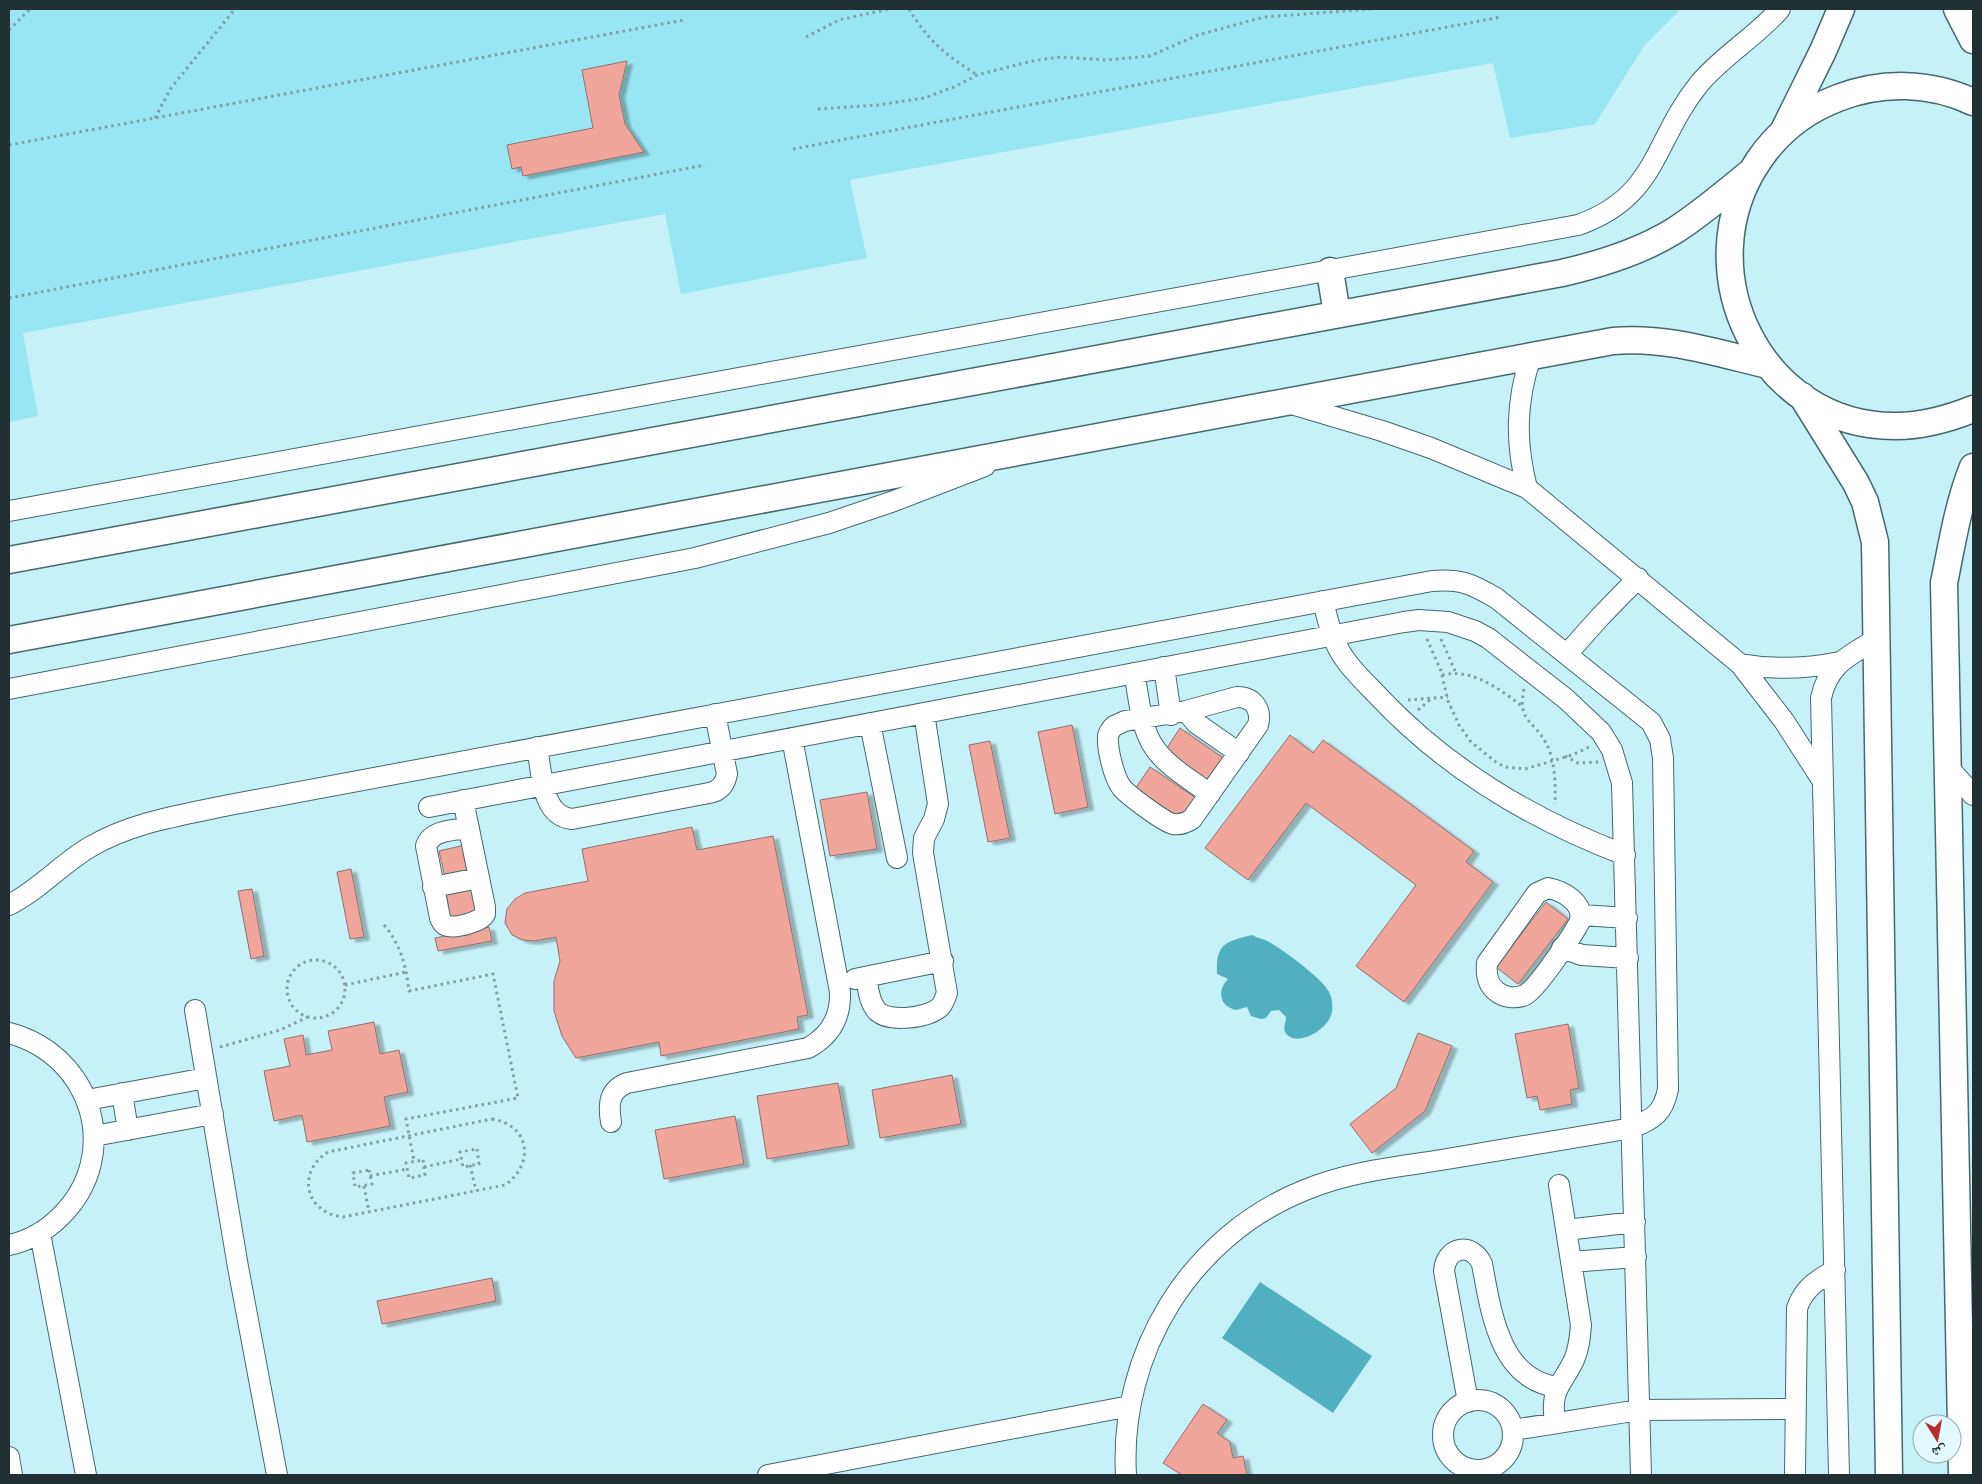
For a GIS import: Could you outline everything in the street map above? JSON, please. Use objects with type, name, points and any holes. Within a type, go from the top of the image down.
[{"type":"main road","points":[[1783,131],[1823,52],[1841,9]]},
{"type":"main road","points":[[1957,9],[1973,40]]},
{"type":"main road","points":[[1973,102],[1935,89],[1908,86],[1880,86],[1852,92],[1826,102],[1803,115],[1783,131],[1765,150],[1751,172],[1740,196],[1732,221],[1729,253],[1731,286],[1740,317],[1754,346],[1784,381],[1802,396],[1822,408],[1843,416],[1868,423],[1895,426],[1921,425],[1947,420],[1973,409]]},
{"type":"main road","points":[[9,560],[1562,273],[1621,257],[1675,231],[1751,172]]},
{"type":"main road","points":[[1330,271],[1337,314]]},
{"type":"main road","points":[[9,640],[1613,341],[1648,340],[1665,342],[1768,364]]},
{"type":"main road","points":[[1802,396],[1856,484],[1869,515],[1876,556],[1889,1475]]},
{"type":"main road","points":[[1962,1475],[1944,583],[1956,521],[1973,468]]},
{"type":"street","points":[[9,511],[1330,271],[1578,224],[1606,213],[1632,194],[1651,168],[1670,128],[1700,83],[1721,61],[1762,28],[1780,9]]},
{"type":"street","points":[[1527,488],[1519,450],[1518,412],[1520,393],[1530,356]]},
{"type":"street","points":[[1283,402],[1382,431],[1463,461],[1527,488],[1740,664],[1784,720],[1823,781]]},
{"type":"street","points":[[9,689],[705,556],[810,528],[894,501],[1023,450]]},
{"type":"street","points":[[1567,654],[1600,616],[1638,578]]},
{"type":"street","points":[[9,905],[33,890],[90,847],[106,838],[168,818],[229,804],[1323,601],[1432,582],[1449,580],[1465,582],[1496,598],[1567,654],[1651,722],[1660,739],[1663,758],[1668,1089],[1666,1102],[1653,1119],[1632,1128],[1354,1174],[1312,1187],[1280,1201],[1258,1214],[1229,1235],[1198,1266],[1181,1286],[1154,1331],[1144,1355],[1130,1406],[1126,1432],[1126,1475]]},
{"type":"street","points":[[1323,601],[1332,636],[1349,664],[1384,703],[1424,740],[1472,777],[1523,809],[1550,823],[1625,855]]},
{"type":"street","points":[[428,806],[1164,667],[1426,620],[1448,622],[1475,631],[1488,638],[1566,699],[1601,732],[1616,760],[1624,795],[1641,1475]]},
{"type":"street","points":[[1840,1475],[1821,698],[1827,678],[1840,662],[1877,638]]},
{"type":"street","points":[[1740,664],[1780,669],[1820,666],[1840,662]]},
{"type":"street","points":[[1164,667],[1179,713],[1238,753]]},
{"type":"street","points":[[1134,673],[1147,736],[1162,757],[1210,794]]},
{"type":"street","points":[[1243,697],[1254,703],[1260,713],[1255,730],[1192,819],[1175,824],[1134,799],[1122,788],[1114,773],[1108,737],[1114,726],[1119,722],[1179,713],[1243,697]]},
{"type":"street","points":[[866,977],[873,1005],[884,1016],[900,1019],[927,1013],[940,1006],[947,993],[923,853],[924,838],[934,818],[938,804],[924,713]]},
{"type":"street","points":[[537,748],[548,803],[555,813],[566,819],[715,792],[723,785],[726,779],[726,768],[715,714]]},
{"type":"street","points":[[870,723],[897,858]]},
{"type":"street","points":[[611,1122],[609,1109],[611,1095],[615,1090],[627,1083],[798,1050],[816,1043],[831,1030],[836,1021],[840,1002],[838,983],[792,738]]},
{"type":"street","points":[[1948,767],[1973,794]]},
{"type":"street","points":[[463,800],[469,828],[479,878],[486,910],[484,917],[475,922],[451,926],[443,923],[426,854],[427,842],[437,834],[469,828]]},
{"type":"street","points":[[433,887],[479,878]]},
{"type":"street","points":[[1548,888],[1556,890],[1578,905],[1582,915],[1578,926],[1536,986],[1525,995],[1510,997],[1502,995],[1490,985],[1486,971],[1491,956],[1537,893],[1548,888]]},
{"type":"street","points":[[1582,915],[1627,918]]},
{"type":"street","points":[[1562,948],[1582,955],[1628,958]]},
{"type":"street","points":[[838,983],[943,961]]},
{"type":"street","points":[[195,1010],[238,1267],[277,1475]]},
{"type":"street","points":[[9,1033],[24,1037],[44,1048],[62,1062],[76,1079],[87,1100],[94,1136],[93,1155],[88,1174],[80,1192],[62,1215],[40,1233],[9,1245]]},
{"type":"street","points":[[87,1100],[206,1078]]},
{"type":"street","points":[[122,1093],[128,1130]]},
{"type":"street","points":[[94,1136],[212,1114]]},
{"type":"street","points":[[1555,1423],[1554,1405],[1558,1387],[1574,1360],[1580,1337],[1580,1312],[1559,1186]]},
{"type":"street","points":[[1566,1230],[1635,1222]]},
{"type":"street","points":[[40,1233],[86,1475]]},
{"type":"street","points":[[1468,1402],[1444,1271],[1448,1258],[1459,1250],[1466,1250],[1479,1257],[1493,1322],[1511,1357],[1528,1377],[1547,1386],[1558,1387]]},
{"type":"street","points":[[1571,1262],[1636,1257]]},
{"type":"street","points":[[1795,1475],[1797,1308],[1800,1300],[1811,1285],[1835,1270]]},
{"type":"street","points":[[1483,1401],[1497,1405],[1505,1412],[1513,1430],[1510,1449],[1505,1457],[1497,1464],[1478,1470],[1460,1464],[1452,1458],[1444,1440],[1444,1430],[1452,1412],[1468,1402],[1483,1401]]},
{"type":"street","points":[[768,1475],[1130,1406]]},
{"type":"street","points":[[1513,1430],[1639,1410],[1795,1409]]},
{"type":"street","points":[[9,1457],[12,1475]]},
{"type":"path","points":[[9,30],[30,9]]},
{"type":"path","points":[[155,118],[171,88],[235,9]]},
{"type":"path","points":[[806,37],[839,20],[889,9]]},
{"type":"path","points":[[909,9],[932,42],[976,75]]},
{"type":"path","points":[[818,109],[878,105],[924,98],[954,87],[976,75],[1032,61],[1060,57],[1107,60],[1150,56],[1198,35],[1264,17],[1373,9]]},
{"type":"path","points":[[793,149],[1501,17]]},
{"type":"path","points":[[9,145],[684,20]]},
{"type":"path","points":[[9,298],[705,165]]},
{"type":"path","points":[[1426,620],[1456,673]]},
{"type":"path","points":[[1426,620],[1453,713],[1471,742],[1497,763],[1506,767],[1524,769],[1590,747],[1601,732]]},
{"type":"path","points":[[1528,669],[1522,697],[1523,706],[1527,720],[1547,744],[1551,760],[1556,794],[1550,823]]},
{"type":"path","points":[[1442,675],[1466,674],[1495,686],[1523,706]]},
{"type":"path","points":[[1384,703],[1448,696]]},
{"type":"path","points":[[1565,756],[1571,761],[1583,764],[1616,760]]},
{"type":"path","points":[[384,924],[403,955],[410,991],[493,974],[518,1098],[406,1120],[414,1161]]},
{"type":"path","points":[[308,960],[324,960],[339,970],[345,985],[345,993],[338,1008],[325,1017],[308,1017],[300,1014],[289,1002],[286,985],[293,970],[308,960]]},
{"type":"path","points":[[345,985],[406,972]]},
{"type":"path","points":[[202,1052],[280,1030],[308,1017]]},
{"type":"path","points":[[492,1119],[504,1121],[518,1132],[524,1148],[522,1166],[518,1174],[504,1186],[343,1218],[327,1214],[314,1203],[308,1187],[311,1170],[321,1156],[328,1152],[409,1135],[492,1119]]},
{"type":"path","points":[[477,1149],[479,1164],[470,1165],[463,1167],[460,1152],[477,1149]]},
{"type":"path","points":[[423,1160],[425,1175],[409,1178],[406,1163],[414,1161],[423,1160]]},
{"type":"path","points":[[424,1167],[461,1160]]},
{"type":"path","points":[[470,1165],[476,1191]]},
{"type":"path","points":[[370,1176],[407,1169]]},
{"type":"path","points":[[369,1170],[370,1176],[372,1184],[355,1187],[353,1173],[369,1170]]},
{"type":"path","points":[[364,1186],[369,1212]]},
{"type":"shaded area","points":[[9,9],[1679,9],[1679,11],[1644,46],[1595,124],[1510,138],[1493,63],[850,180],[867,258],[681,294],[665,214],[23,333],[38,416],[9,422]]},
{"type":"shaded area","points":[[1252,935],[1267,941],[1283,951],[1313,974],[1327,989],[1331,998],[1332,1012],[1330,1019],[1318,1031],[1296,1039],[1290,1037],[1285,1032],[1286,1017],[1279,1010],[1271,1011],[1266,1018],[1261,1019],[1251,1016],[1247,1007],[1236,1010],[1230,1008],[1223,1001],[1222,988],[1228,979],[1217,974],[1220,950],[1228,943]]},
{"type":"shaded area","points":[[1260,1282],[1372,1356],[1333,1413],[1222,1338]]},
{"type":"building","points":[[627,61],[619,95],[625,124],[644,152],[523,176],[521,167],[512,169],[507,145],[593,128],[582,70]]},
{"type":"building","points":[[1072,725],[1088,807],[1055,814],[1038,732]]},
{"type":"building","points":[[1180,728],[1226,760],[1210,782],[1165,751]]},
{"type":"building","points":[[1290,735],[1313,753],[1323,740],[1474,851],[1466,862],[1493,882],[1404,1002],[1356,966],[1416,885],[1306,803],[1248,880],[1205,848]]},
{"type":"building","points":[[990,741],[1010,838],[988,842],[969,745]]},
{"type":"building","points":[[1150,767],[1196,798],[1181,820],[1135,789]]},
{"type":"building","points":[[867,792],[877,849],[830,856],[820,800]]},
{"type":"building","points":[[692,827],[697,850],[773,836],[808,1015],[797,1017],[799,1029],[661,1056],[659,1042],[576,1058],[562,1036],[554,1011],[554,981],[560,961],[556,937],[534,941],[523,940],[512,935],[505,923],[507,909],[515,899],[525,893],[588,881],[582,849]]},
{"type":"building","points":[[465,845],[470,873],[445,878],[439,851]]},
{"type":"building","points":[[351,869],[364,937],[350,939],[337,872]]},
{"type":"building","points":[[472,888],[477,915],[451,921],[446,893]]},
{"type":"building","points":[[252,889],[264,956],[251,959],[238,891]]},
{"type":"building","points":[[1546,902],[1568,919],[1518,984],[1496,967]]},
{"type":"building","points":[[489,927],[492,941],[438,951],[435,938]]},
{"type":"building","points":[[374,1022],[380,1054],[399,1050],[408,1092],[384,1097],[390,1126],[307,1142],[302,1115],[274,1121],[264,1071],[290,1066],[284,1039],[303,1035],[306,1055],[332,1050],[328,1031]]},
{"type":"building","points":[[1568,1024],[1579,1088],[1570,1090],[1572,1104],[1540,1110],[1537,1096],[1527,1098],[1515,1034]]},
{"type":"building","points":[[1418,1033],[1452,1046],[1425,1111],[1372,1153],[1350,1124],[1396,1088]]},
{"type":"building","points":[[952,1075],[961,1124],[880,1138],[872,1090]]},
{"type":"building","points":[[838,1083],[849,1145],[767,1159],[757,1096]]},
{"type":"building","points":[[735,1116],[744,1164],[664,1179],[655,1130]]},
{"type":"building","points":[[492,1278],[496,1301],[382,1324],[377,1301]]},
{"type":"building","points":[[1203,1404],[1227,1420],[1217,1433],[1230,1442],[1233,1458],[1243,1456],[1247,1475],[1182,1475],[1163,1463]]}]
